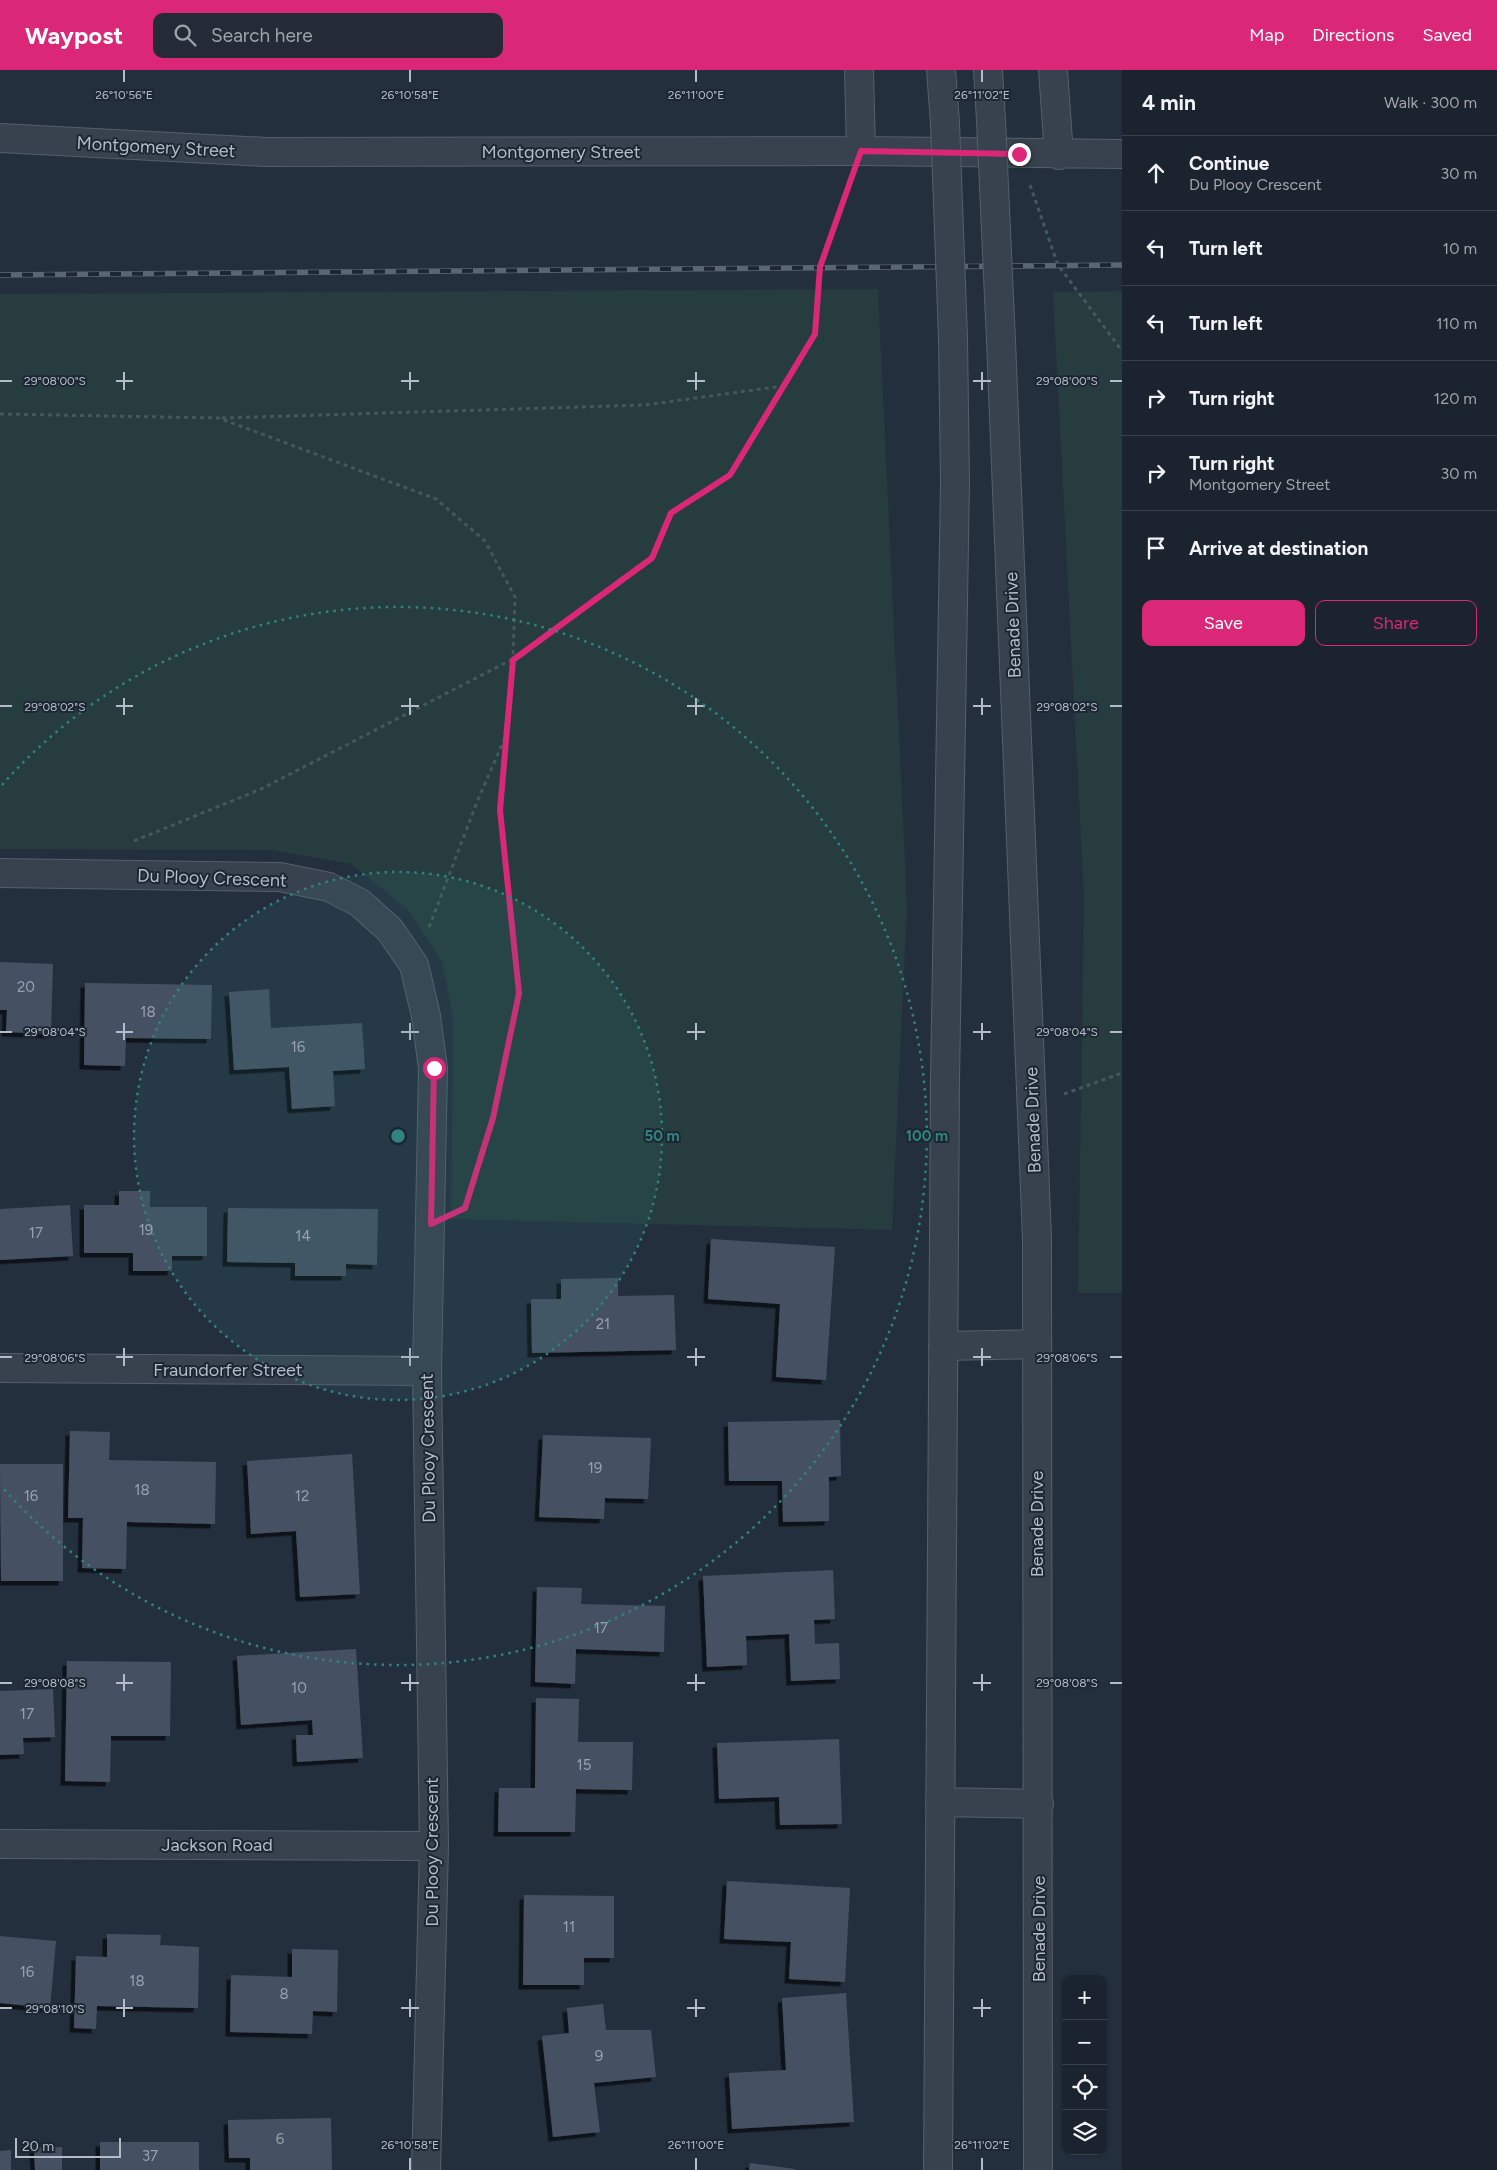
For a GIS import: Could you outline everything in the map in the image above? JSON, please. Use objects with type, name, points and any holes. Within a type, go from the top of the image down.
[{"type":"street","points":[[859,70],[861,151]]},
{"type":"street","points":[[938,2170],[943,1346],[954,482],[953,338],[942,70]]},
{"type":"street","name":"Benade Drive","points":[[988,70],[1001,341],[1037,1240],[1038,2170]]},
{"type":"street","points":[[1053,70],[1059,155]]},
{"type":"street","name":"Montgomery Street","points":[[0,138],[266,152],[861,151],[1059,155],[1122,154]]},
{"type":"street","name":"Du Plooy Crescent","points":[[0,873],[280,877],[329,887],[360,903],[390,930],[414,965],[426,1016],[434,1068],[427,1371],[434,1846],[426,2170]]},
{"type":"street","points":[[943,1346],[1036,1344]]},
{"type":"street","name":"Fraundorfer Street","points":[[0,1368],[427,1371]]},
{"type":"street","points":[[940,1802],[1039,1804]]},
{"type":"street","name":"Jackson Road","points":[[0,1844],[434,1846]]},
{"type":"path","points":[[125,845],[261,789],[513,660],[652,558],[671,513],[730,475],[815,334],[820,267],[861,151]]},
{"type":"path","points":[[1019,154],[1058,265],[1122,350]]},
{"type":"path","points":[[0,414],[219,418],[645,405],[783,386]]},
{"type":"path","points":[[219,418],[436,499],[486,540],[515,597],[513,660],[504,740],[500,810],[519,993],[493,1118],[465,1208],[431,1224]]},
{"type":"path","points":[[414,965],[477,802],[504,740]]},
{"type":"path","points":[[1032,1105],[1122,1073]]},
{"type":"green space","points":[[878,289],[907,905],[892,1230],[451,1219],[453,1018],[442,962],[408,910],[351,864],[271,850],[0,849],[0,294]]},
{"type":"green space","points":[[1122,291],[1122,1293],[1078,1293],[1084,898],[1053,292]]},
{"type":"building","points":[[0,962],[53,964],[51,1034],[6,1032],[7,1010],[0,1010]]},
{"type":"building","points":[[85,983],[212,985],[211,1039],[126,1038],[125,1066],[84,1065]]},
{"type":"building","points":[[269,989],[271,1028],[362,1023],[365,1069],[333,1071],[335,1106],[292,1109],[289,1067],[234,1070],[229,992]]},
{"type":"building","points":[[119,1191],[150,1191],[150,1207],[207,1207],[207,1256],[172,1256],[172,1271],[133,1271],[133,1253],[84,1253],[84,1205],[119,1205]]},
{"type":"building","points":[[70,1205],[73,1256],[0,1260],[0,1209]]},
{"type":"building","points":[[228,1208],[378,1209],[377,1265],[346,1264],[346,1276],[295,1276],[295,1263],[227,1262]]},
{"type":"building","points":[[711,1239],[835,1247],[826,1380],[776,1377],[780,1304],[708,1299]]},
{"type":"building","points":[[618,1278],[618,1296],[674,1295],[676,1350],[532,1353],[531,1299],[561,1299],[561,1279]]},
{"type":"building","points":[[840,1420],[841,1476],[829,1477],[829,1521],[783,1522],[782,1481],[729,1481],[728,1422]]},
{"type":"building","points":[[70,1431],[110,1432],[109,1460],[216,1462],[215,1524],[127,1522],[126,1569],[82,1568],[83,1518],[68,1518]]},
{"type":"building","points":[[543,1435],[651,1438],[648,1499],[605,1498],[604,1519],[539,1517]]},
{"type":"building","points":[[352,1454],[360,1594],[300,1597],[296,1531],[251,1534],[247,1461]]},
{"type":"building","points":[[0,1464],[63,1464],[63,1581],[1,1581]]},
{"type":"building","points":[[833,1570],[835,1619],[814,1620],[815,1644],[839,1643],[840,1679],[791,1681],[789,1634],[746,1636],[747,1665],[707,1667],[703,1576]]},
{"type":"building","points":[[537,1587],[582,1588],[581,1604],[665,1606],[664,1652],[576,1649],[575,1684],[535,1682]]},
{"type":"building","points":[[356,1649],[363,1758],[297,1762],[296,1735],[313,1735],[312,1720],[241,1725],[237,1656]]},
{"type":"building","points":[[67,1661],[171,1662],[170,1736],[111,1736],[110,1782],[65,1781]]},
{"type":"building","points":[[53,1689],[55,1737],[23,1738],[24,1754],[0,1755],[0,1691]]},
{"type":"building","points":[[536,1698],[579,1699],[578,1742],[633,1742],[632,1790],[576,1789],[575,1832],[498,1832],[499,1788],[535,1788]]},
{"type":"building","points":[[839,1739],[842,1824],[780,1825],[779,1797],[719,1799],[717,1743]]},
{"type":"building","points":[[727,1881],[850,1888],[845,1982],[789,1979],[791,1942],[724,1939]]},
{"type":"building","points":[[524,1895],[614,1896],[614,1958],[584,1958],[584,1985],[523,1985]]},
{"type":"building","points":[[107,1934],[161,1935],[160,1945],[199,1947],[198,2008],[97,2006],[96,2029],[74,2028],[76,1956],[107,1957]]},
{"type":"building","points":[[0,1936],[56,1941],[50,2008],[0,2003]]},
{"type":"building","points":[[292,1949],[338,1950],[337,2012],[313,2011],[312,2034],[230,2032],[231,1975],[292,1977]]},
{"type":"building","points":[[846,1993],[854,2122],[732,2129],[729,2073],[786,2070],[782,1998]]},
{"type":"building","points":[[603,2004],[606,2030],[651,2030],[656,2077],[594,2083],[600,2132],[553,2137],[542,2036],[569,2033],[567,2008]]},
{"type":"building","points":[[331,2118],[332,2170],[250,2170],[250,2158],[229,2158],[228,2120]]},
{"type":"building","points":[[100,2142],[199,2142],[199,2170],[100,2170]]},
{"type":"building","points":[[62,2147],[62,2170],[35,2170],[34,2148]]},
{"type":"building","points":[[11,2150],[11,2170],[0,2170],[0,2151]]},
{"type":"building","points":[[750,2163],[795,2169],[795,2170],[749,2170]]},
{"type":"railway","points":[[0,275],[1122,265]]},
{"type":"route","points":[[434,1068],[431,1224],[465,1208],[493,1118],[519,993],[500,810],[504,740],[513,660],[652,558],[671,513],[730,475],[815,334],[820,267],[861,151],[1019,154]]}]
